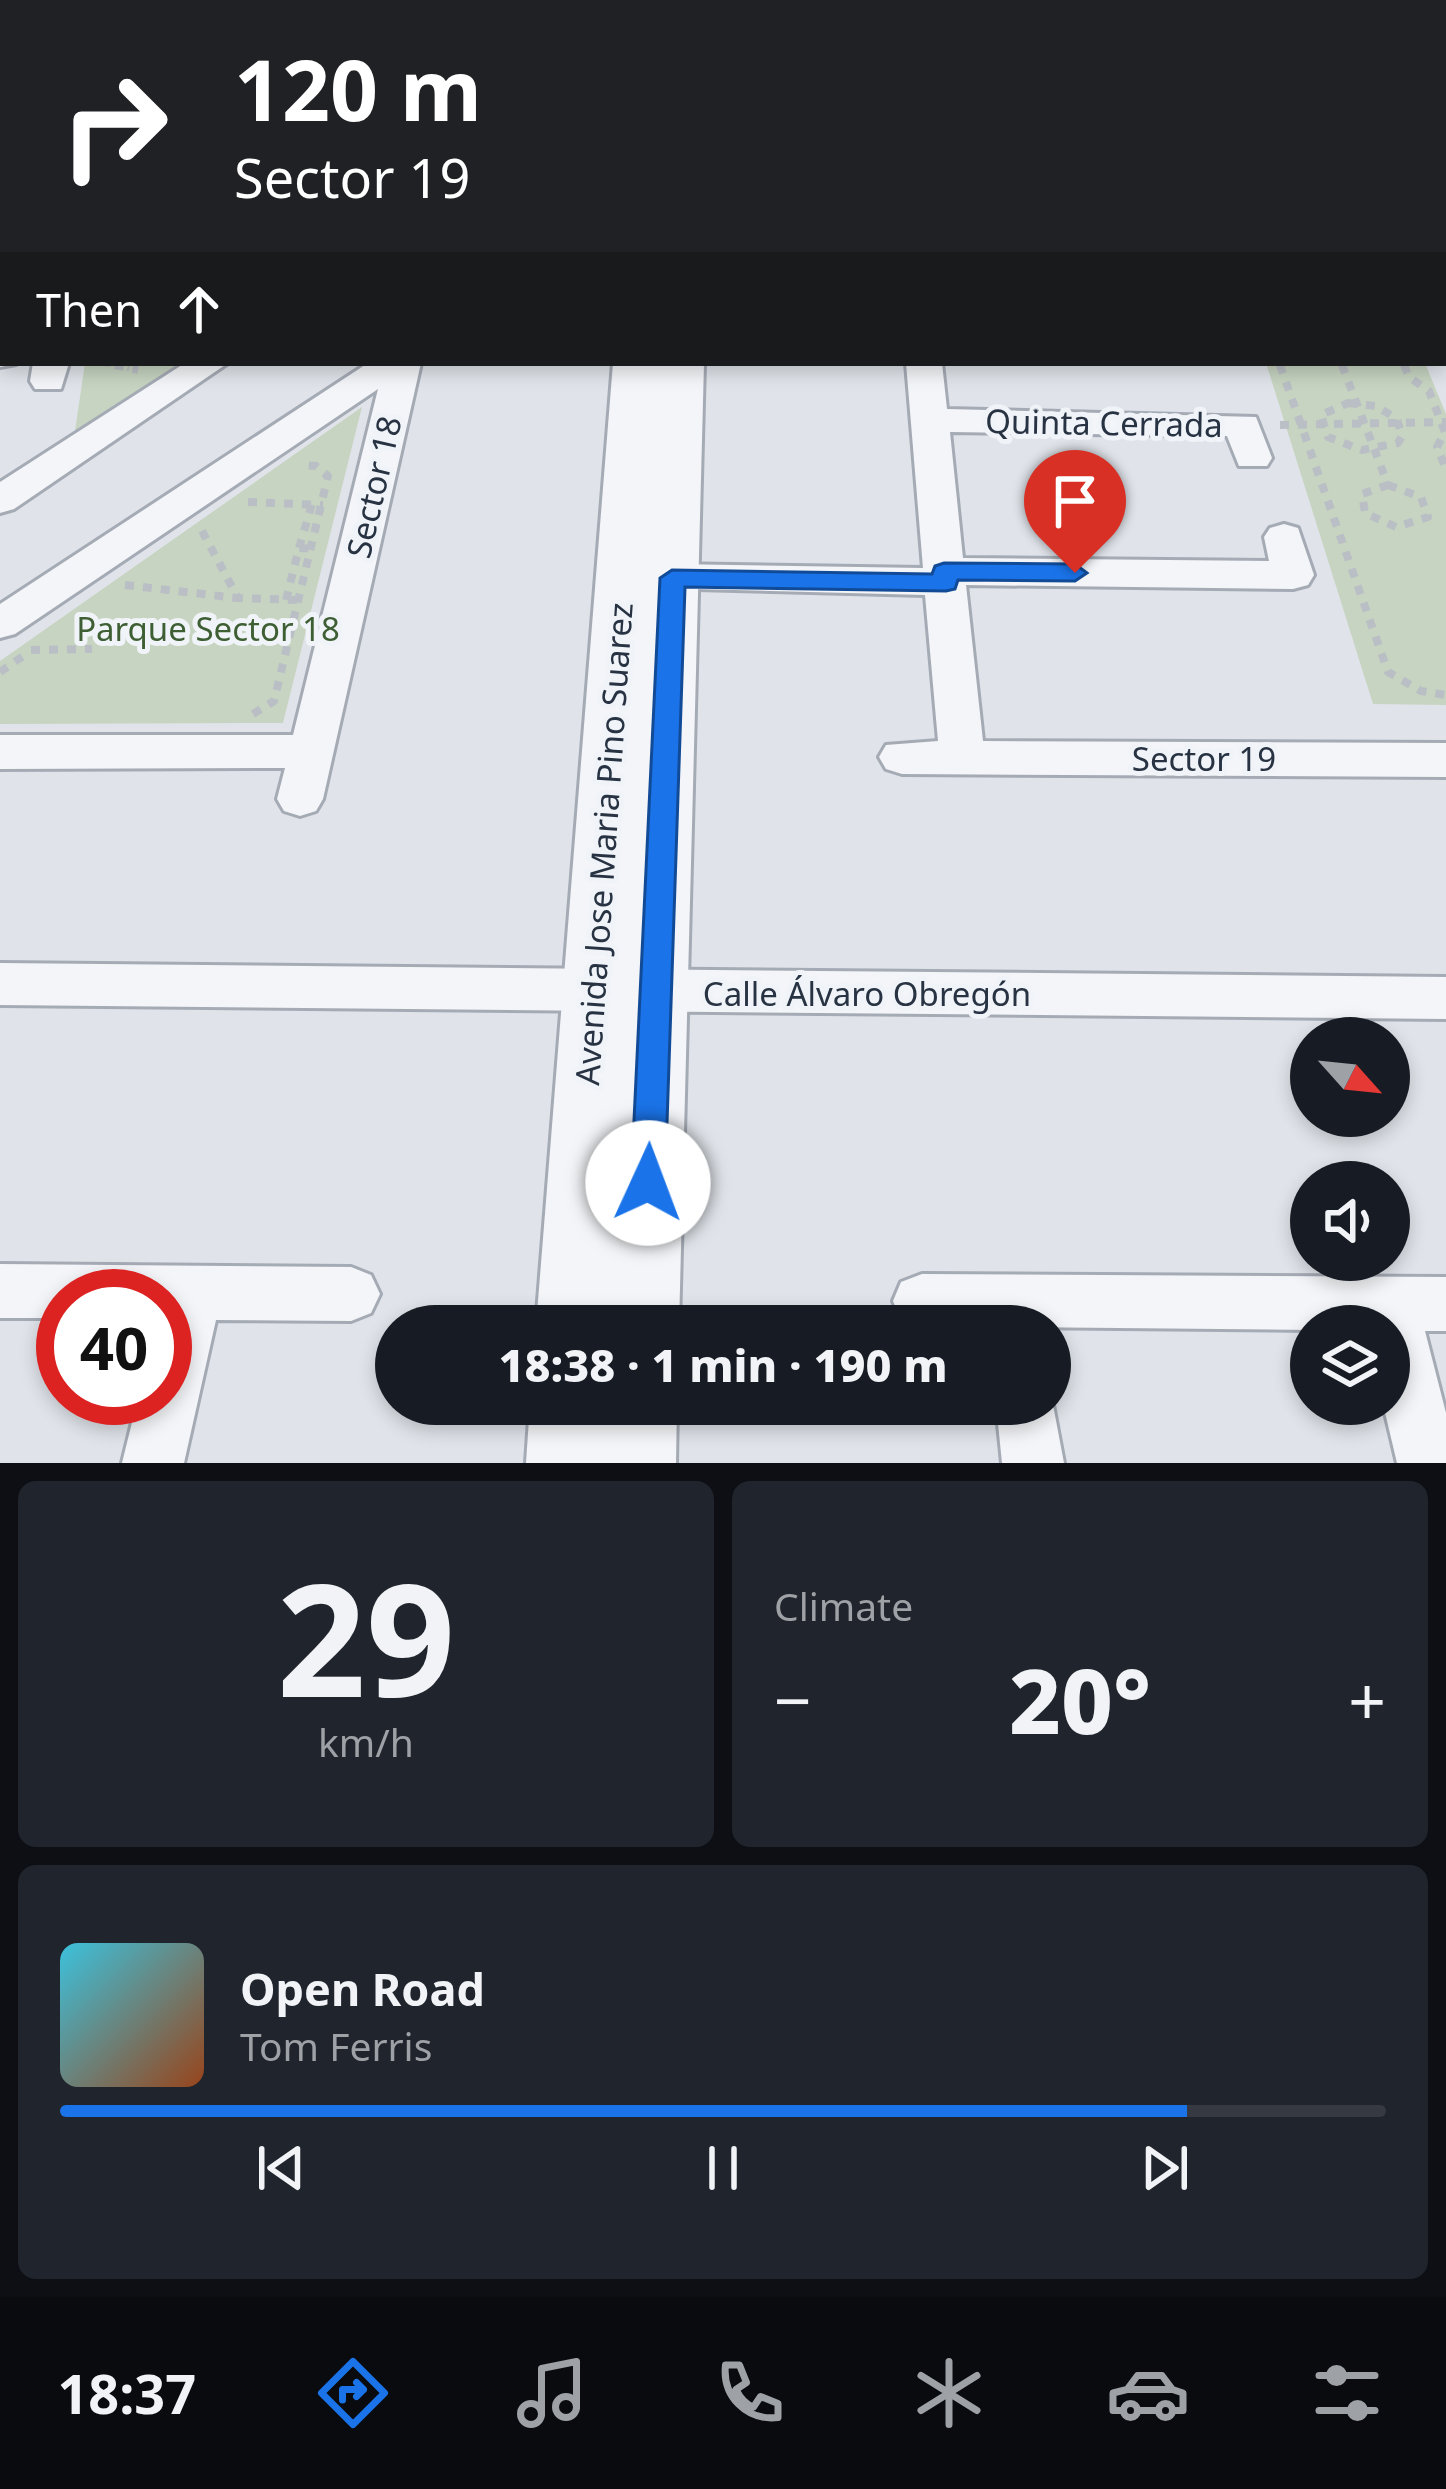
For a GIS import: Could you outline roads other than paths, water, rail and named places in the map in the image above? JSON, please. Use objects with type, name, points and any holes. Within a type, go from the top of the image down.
[{"type":"street","points":[[0,500],[205,366]]},
{"type":"street","points":[[0,624],[388,366]]},
{"type":"street","name":"Sector 18","points":[[300,800],[402,366]]},
{"type":"street","name":"Avenida Jose Maria Pino Suarez","points":[[636,366],[625,992],[641,1305]]},
{"type":"street","name":"Avenida Jose Maria Pino Suarez","points":[[576,1305],[625,992],[672,578],[681,366]]},
{"type":"street","points":[[924,366],[962,758]]},
{"type":"street","name":"Quinta Cerrada","points":[[929,420],[1248,441]]},
{"type":"street","points":[[672,578],[1293,575],[1284,537]]},
{"type":"street","points":[[0,752],[311,751]]},
{"type":"street","name":"Sector 19","points":[[902,757],[1446,760]]},
{"type":"street","name":"Calle Álvaro Obregón","points":[[1,989],[1446,998]]},
{"type":"street","points":[[0,1291],[351,1294]]},
{"type":"street","points":[[153,1463],[193,1293]]},
{"type":"street","points":[[922,1301],[951,1305]]},
{"type":"street","points":[[1071,1313],[1418,1304],[1428,1463]]},
{"type":"street","points":[[565,1463],[567,1425]]},
{"type":"street","points":[[637,1463],[638,1425]]},
{"type":"street","points":[[1028,1425],[1033,1463]]},
{"type":"park label","name":"Parque Sector 18","points":[[208,629]]}]
